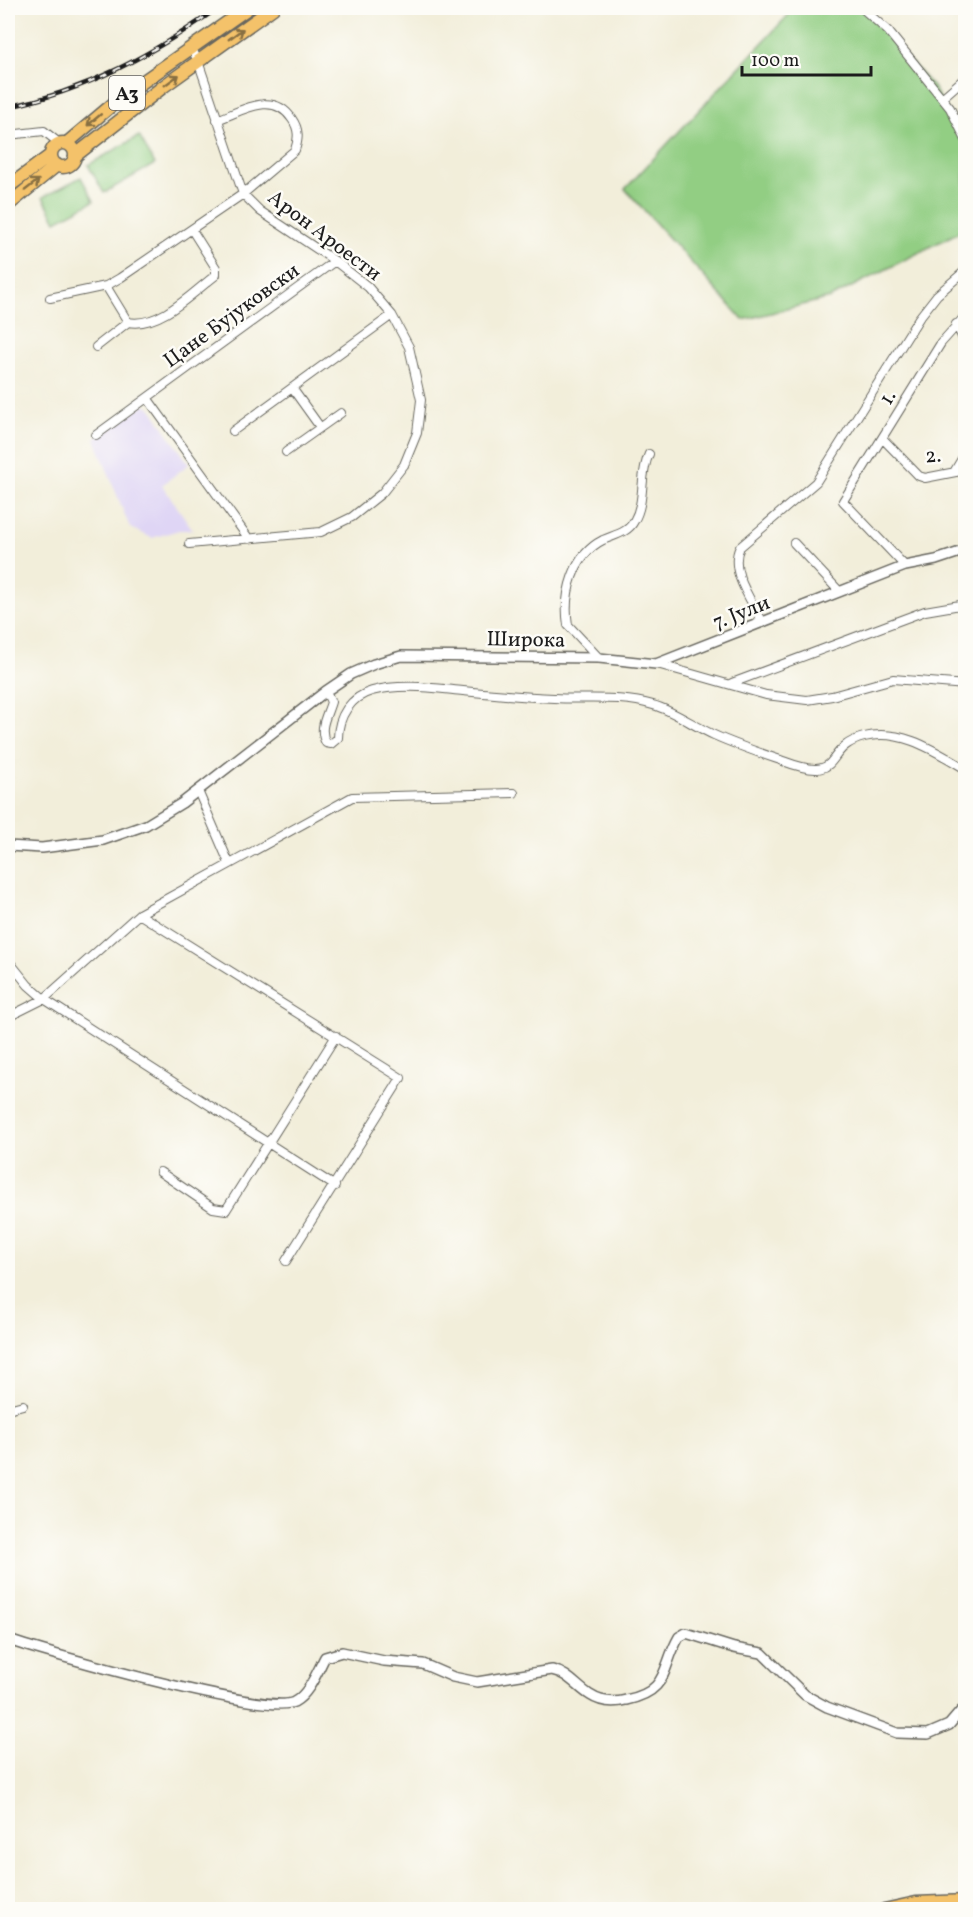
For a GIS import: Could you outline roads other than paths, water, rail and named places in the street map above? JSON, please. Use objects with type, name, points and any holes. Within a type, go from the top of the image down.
[{"type":"main road","name":"A3","points":[[54,160],[53,148],[248,8]]},
{"type":"main road","name":"A3","points":[[8,187],[54,160],[69,165],[76,155],[198,61],[273,8]]},
{"type":"main road","points":[[63,143],[73,147],[76,155]]},
{"type":"main road","name":"A3","points":[[8,204],[54,160]]},
{"type":"main road","points":[[884,1910],[916,1903],[966,1900]]},
{"type":"street","points":[[862,8],[888,31],[950,108],[966,140]]},
{"type":"street","name":"Арон Ароести","points":[[189,544],[321,532],[352,518],[382,493],[404,465],[417,433],[421,400],[409,347],[392,315],[368,287],[335,261],[270,217],[243,194],[198,61],[191,47]]},
{"type":"street","points":[[942,98],[966,77]]},
{"type":"street","points":[[50,298],[106,286],[243,194],[295,150],[297,129],[287,113],[276,104],[267,103],[217,120]]},
{"type":"street","points":[[8,135],[44,131],[63,143]]},
{"type":"street","points":[[96,347],[128,322],[142,324],[157,318],[216,275],[216,268],[192,230]]},
{"type":"street","name":"Цане Бујуковски","points":[[96,435],[335,261]]},
{"type":"street","points":[[763,623],[736,568],[735,557],[740,547],[816,482],[918,318],[937,296],[966,270]]},
{"type":"street","points":[[106,286],[128,322]]},
{"type":"street","points":[[234,431],[392,315]]},
{"type":"street","name":"1.","points":[[904,566],[843,501],[941,343],[966,315]]},
{"type":"street","points":[[956,324],[966,345]]},
{"type":"street","points":[[292,388],[320,427]]},
{"type":"street","points":[[148,399],[249,539]]},
{"type":"street","points":[[286,452],[341,413]]},
{"type":"street","name":"2.","points":[[882,439],[919,476],[925,478],[966,470]]},
{"type":"street","points":[[954,472],[966,452]]},
{"type":"street","points":[[599,658],[568,625],[568,589],[576,569],[596,545],[622,532],[634,522],[649,454]]},
{"type":"street","points":[[794,543],[839,591]]},
{"type":"street","name":"7. Јули","points":[[656,664],[904,566],[936,560],[966,550]]},
{"type":"street","points":[[731,683],[926,612],[966,603]]},
{"type":"street","name":"Широка","points":[[8,846],[42,848],[103,840],[146,825],[198,791],[351,674],[401,656],[599,658],[656,664],[731,683],[766,695],[807,700],[832,696],[893,679],[966,685]]},
{"type":"street","points":[[326,691],[331,702],[322,727],[326,743],[331,744],[338,738],[338,722],[350,704],[370,691],[410,686],[554,698],[621,699],[654,705],[716,736],[802,768],[818,771],[826,767],[844,746],[862,737],[876,735],[928,746],[966,769]]},
{"type":"street","points":[[198,791],[229,863]]},
{"type":"street","points":[[8,1017],[44,999],[139,914],[351,797],[514,793]]},
{"type":"street","points":[[139,914],[401,1078],[286,1261]]},
{"type":"street","points":[[8,960],[28,985],[44,999],[267,1145],[335,1186]]},
{"type":"street","points":[[160,1172],[213,1208],[226,1210],[336,1036]]},
{"type":"street","points":[[8,1409],[23,1405]]},
{"type":"street","points":[[8,1640],[160,1684],[273,1706],[293,1703],[305,1693],[325,1657],[342,1652],[384,1661],[423,1664],[453,1677],[477,1682],[552,1670],[562,1671],[592,1696],[604,1701],[617,1702],[652,1692],[662,1680],[679,1637],[686,1633],[734,1648],[762,1653],[806,1695],[827,1707],[897,1733],[928,1734],[950,1725],[961,1711]]},
{"type":"railway","points":[[8,107],[65,91],[118,69],[169,41],[218,8]]}]
